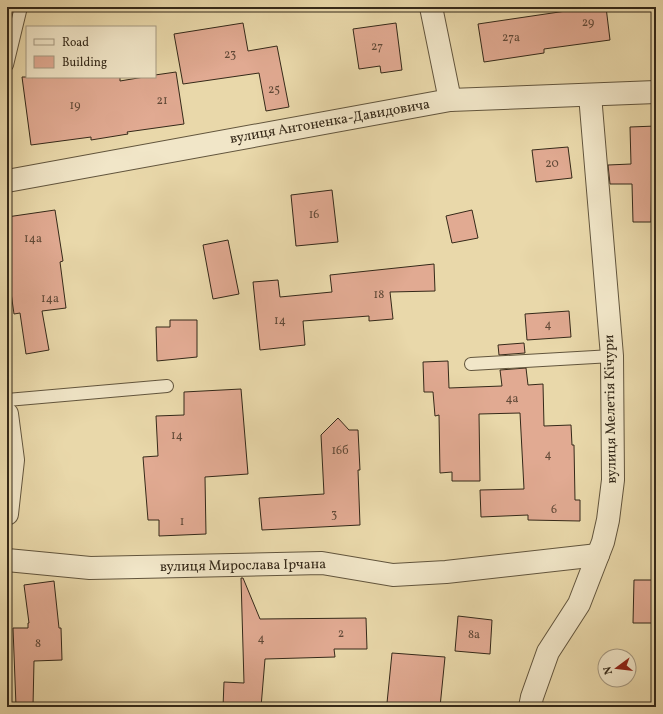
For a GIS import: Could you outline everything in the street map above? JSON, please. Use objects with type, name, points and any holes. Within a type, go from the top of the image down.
[{"type":"street","points":[[431,7],[450,100]]},
{"type":"street","name":"вулиця Антоненка-Давидовича","points":[[7,181],[450,100],[656,92]]},
{"type":"street","name":"вулиця Мелетія Кічури","points":[[530,707],[532,697],[548,652],[579,604],[598,555],[608,520],[612,480],[612,356],[590,95]]},
{"type":"street","points":[[7,414],[13,460],[7,514]]},
{"type":"street","name":"вулиця Мирослава Ірчана","points":[[7,560],[90,568],[322,563],[393,575],[446,572],[598,555]]},
{"type":"lane","points":[[7,65],[21,7]]},
{"type":"lane","points":[[471,364],[612,356]]},
{"type":"lane","points":[[7,400],[167,386]]},
{"type":"building","points":[[566,7],[606,7],[610,40],[544,49],[544,53],[484,62],[478,24],[566,11]]},
{"type":"building","points":[[243,23],[248,51],[277,46],[289,107],[266,111],[259,73],[183,84],[174,34]]},
{"type":"building","points":[[396,23],[402,70],[381,73],[380,66],[359,69],[353,29]]},
{"type":"building","points":[[176,72],[184,124],[127,132],[128,134],[91,140],[91,137],[31,145],[22,77],[120,78],[120,81],[138,78],[156,78],[156,75]]},
{"type":"building","points":[[656,126],[656,158],[652,158],[651,222],[633,222],[632,184],[610,184],[608,165],[631,164],[630,127]]},
{"type":"building","points":[[568,147],[572,178],[536,182],[532,150]]},
{"type":"building","points":[[332,190],[338,242],[296,246],[291,195]]},
{"type":"building","points":[[55,210],[63,261],[60,262],[66,308],[42,311],[49,350],[26,354],[20,313],[14,314],[7,264],[7,217]]},
{"type":"building","points":[[472,210],[478,238],[452,243],[446,216]]},
{"type":"building","points":[[228,240],[239,294],[213,299],[203,245]]},
{"type":"building","points":[[434,264],[435,291],[390,292],[393,319],[369,321],[369,316],[303,321],[305,345],[260,350],[253,282],[278,280],[280,297],[332,292],[330,275]]},
{"type":"building","points":[[569,311],[571,337],[527,340],[525,314]]},
{"type":"building","points":[[170,320],[197,320],[197,357],[157,361],[156,327],[170,327]]},
{"type":"building","points":[[524,343],[525,353],[499,355],[498,345]]},
{"type":"building","points":[[448,361],[449,388],[502,386],[500,370],[526,368],[528,385],[543,384],[544,426],[571,425],[572,445],[574,445],[575,500],[580,500],[580,521],[528,520],[528,515],[481,517],[480,490],[524,489],[520,413],[479,414],[480,481],[452,481],[452,472],[440,473],[439,415],[435,416],[433,392],[424,392],[423,362]]},
{"type":"building","points":[[241,389],[248,474],[205,477],[206,534],[159,536],[159,520],[148,520],[143,457],[158,456],[156,416],[184,415],[184,392]]},
{"type":"building","points":[[338,418],[349,430],[358,430],[360,525],[262,530],[259,498],[324,494],[321,435]]},
{"type":"building","points":[[241,578],[243,578],[260,619],[366,618],[367,649],[334,649],[335,657],[265,659],[261,707],[223,707],[224,682],[244,683]]},
{"type":"building","points":[[634,580],[656,580],[656,623],[633,623]]},
{"type":"building","points":[[54,581],[59,628],[61,628],[62,660],[34,661],[33,706],[16,706],[13,628],[28,628],[29,623],[24,585]]},
{"type":"building","points":[[458,616],[492,620],[490,654],[455,651]]},
{"type":"building","points":[[392,653],[445,657],[440,707],[387,703]]}]
